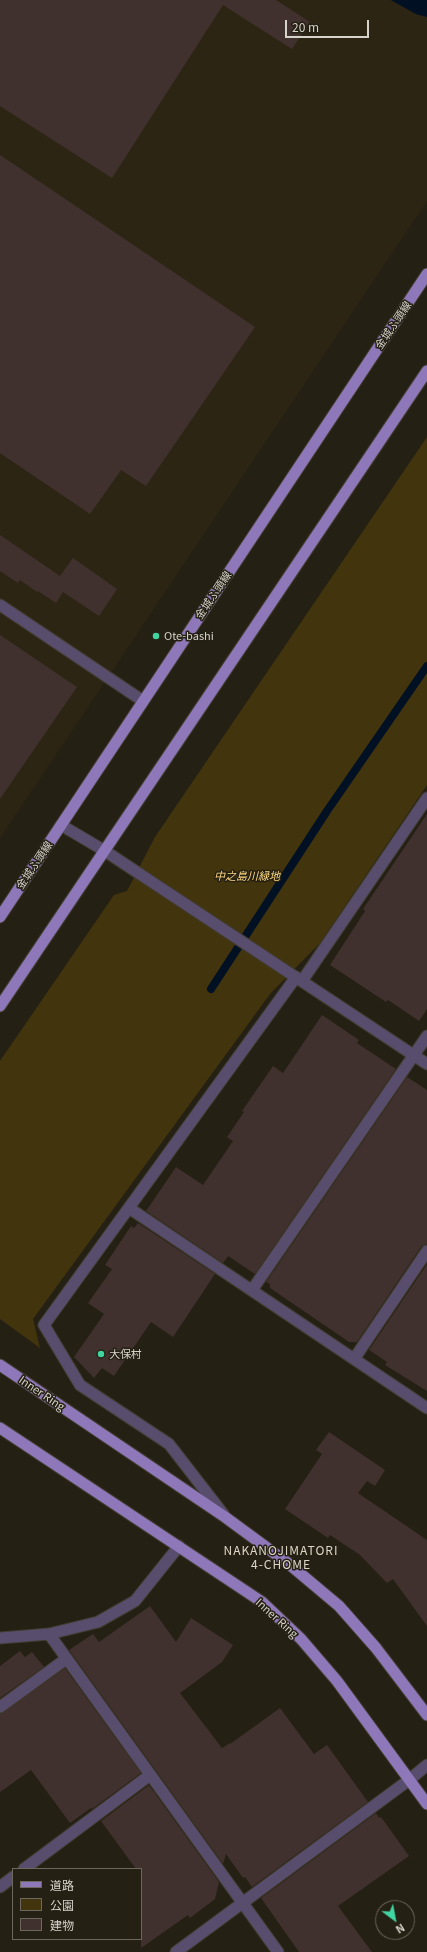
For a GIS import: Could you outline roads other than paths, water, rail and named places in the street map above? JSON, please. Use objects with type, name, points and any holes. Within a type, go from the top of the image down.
[{"type":"main road","name":"金城ふ頭線","points":[[0,916],[427,274]]},
{"type":"main road","points":[[0,1006],[427,371]]},
{"type":"main road","name":"Inner Ring","points":[[0,1365],[225,1517],[289,1564],[339,1606],[376,1648],[427,1715]]},
{"type":"main road","name":"Inner Ring","points":[[0,1428],[262,1602],[300,1639],[337,1681],[427,1804]]},
{"type":"street","points":[[0,605],[143,701]]},
{"type":"street","points":[[225,1517],[169,1444],[80,1385],[44,1325],[299,979],[427,798]]},
{"type":"street","points":[[61,825],[105,851],[427,1064]]},
{"type":"street","points":[[252,1290],[427,1036]]},
{"type":"street","points":[[129,1208],[427,1408]]},
{"type":"street","points":[[354,1359],[427,1251]]},
{"type":"street","points":[[0,1638],[49,1634],[98,1622],[135,1601],[179,1546]]},
{"type":"street","points":[[49,1634],[278,1952]]},
{"type":"street","points":[[0,1707],[66,1658]]},
{"type":"street","points":[[176,1952],[410,1780],[427,1765]]},
{"type":"street","points":[[25,1868],[150,1776]]},
{"type":"street","points":[[0,1886],[12,1878]]},
{"type":"water","points":[[391,0],[427,0],[427,17],[416,14]]},
{"type":"waterway","points":[[211,989],[327,811],[427,666]]},
{"type":"place","name":"Ote-bashi","points":[[156,636]]},
{"type":"place","name":"大保村","points":[[101,1354]]},
{"type":"district","name":"NAKANOJIMATORI 4-CHOME","points":[[281,1557]]},
{"type":"park label","name":"中之島川緑地","points":[[247,876]]}]
